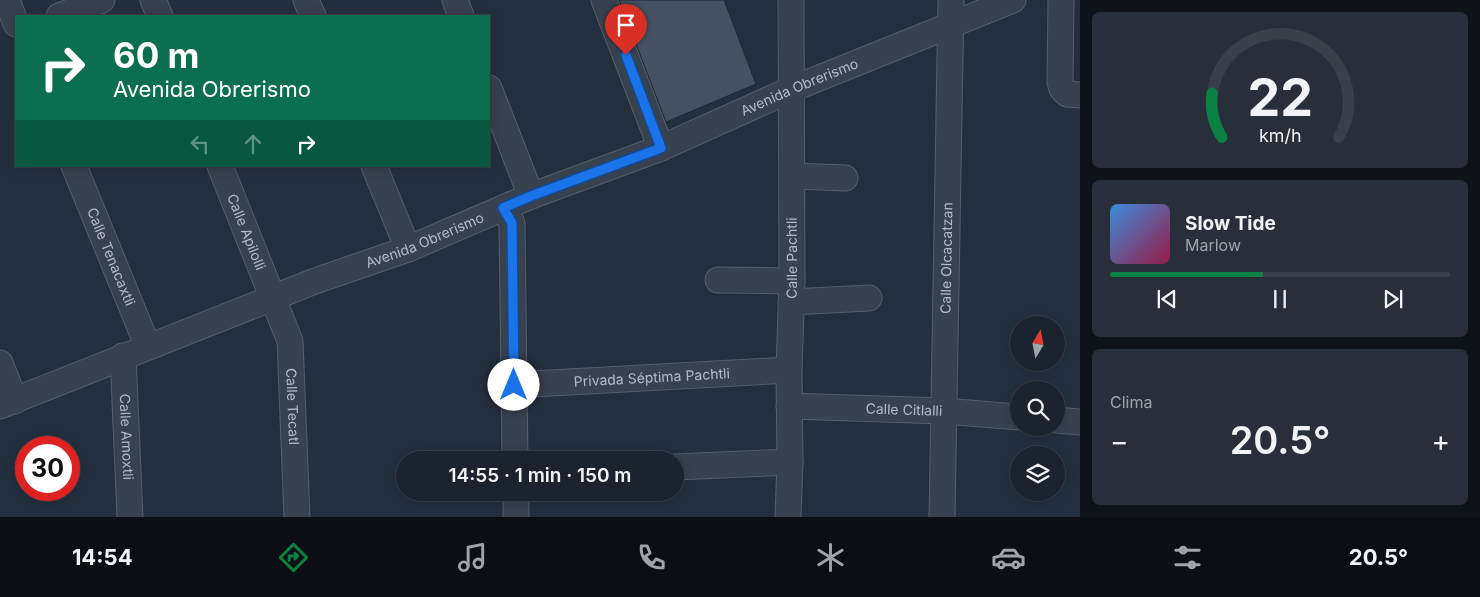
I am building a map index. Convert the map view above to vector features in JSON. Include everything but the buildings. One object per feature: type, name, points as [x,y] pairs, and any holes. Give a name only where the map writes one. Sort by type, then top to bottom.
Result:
[{"type":"street","points":[[7,0],[15,21]]},
{"type":"street","points":[[62,15],[102,0]]},
{"type":"street","points":[[153,0],[160,15]]},
{"type":"street","points":[[306,0],[313,15]]},
{"type":"street","points":[[455,0],[461,15]]},
{"type":"street","points":[[604,0],[661,148]]},
{"type":"street","name":"Calle Pachtli","points":[[788,517],[793,176],[791,0]]},
{"type":"street","name":"Calle Olcacatzan","points":[[942,517],[951,0]]},
{"type":"street","name":"Avenida Obrerismo","points":[[7,403],[315,281],[408,248],[531,196],[661,148],[792,89],[1013,0]]},
{"type":"street","points":[[1060,0],[1060,82],[1062,89],[1073,94]]},
{"type":"street","points":[[0,38],[15,32]]},
{"type":"street","points":[[490,91],[531,196]]},
{"type":"street","name":"Calle Tenacaxtli","points":[[74,167],[148,347]]},
{"type":"street","name":"Calle Apilolli","points":[[220,167],[273,298]]},
{"type":"street","points":[[374,167],[408,248]]},
{"type":"street","points":[[793,176],[845,178]]},
{"type":"street","points":[[503,208],[512,223],[515,451]]},
{"type":"street","points":[[718,280],[792,292],[869,298]]},
{"type":"street","name":"Calle Tecatl","points":[[273,298],[290,341],[297,517]]},
{"type":"street","name":"Calle Amoxtli","points":[[123,356],[130,517]]},
{"type":"street","points":[[0,363],[7,403]]},
{"type":"street","name":"Privada Séptima Pachtli","points":[[514,385],[789,370]]},
{"type":"street","name":"Calle Citlalli","points":[[789,406],[944,411],[1010,416]]},
{"type":"street","points":[[1065,421],[1080,422]]},
{"type":"street","points":[[684,467],[790,462]]},
{"type":"street","points":[[516,501],[516,517]]},
{"type":"route","points":[[514,385],[512,223],[503,208],[661,148],[626,55]]}]
